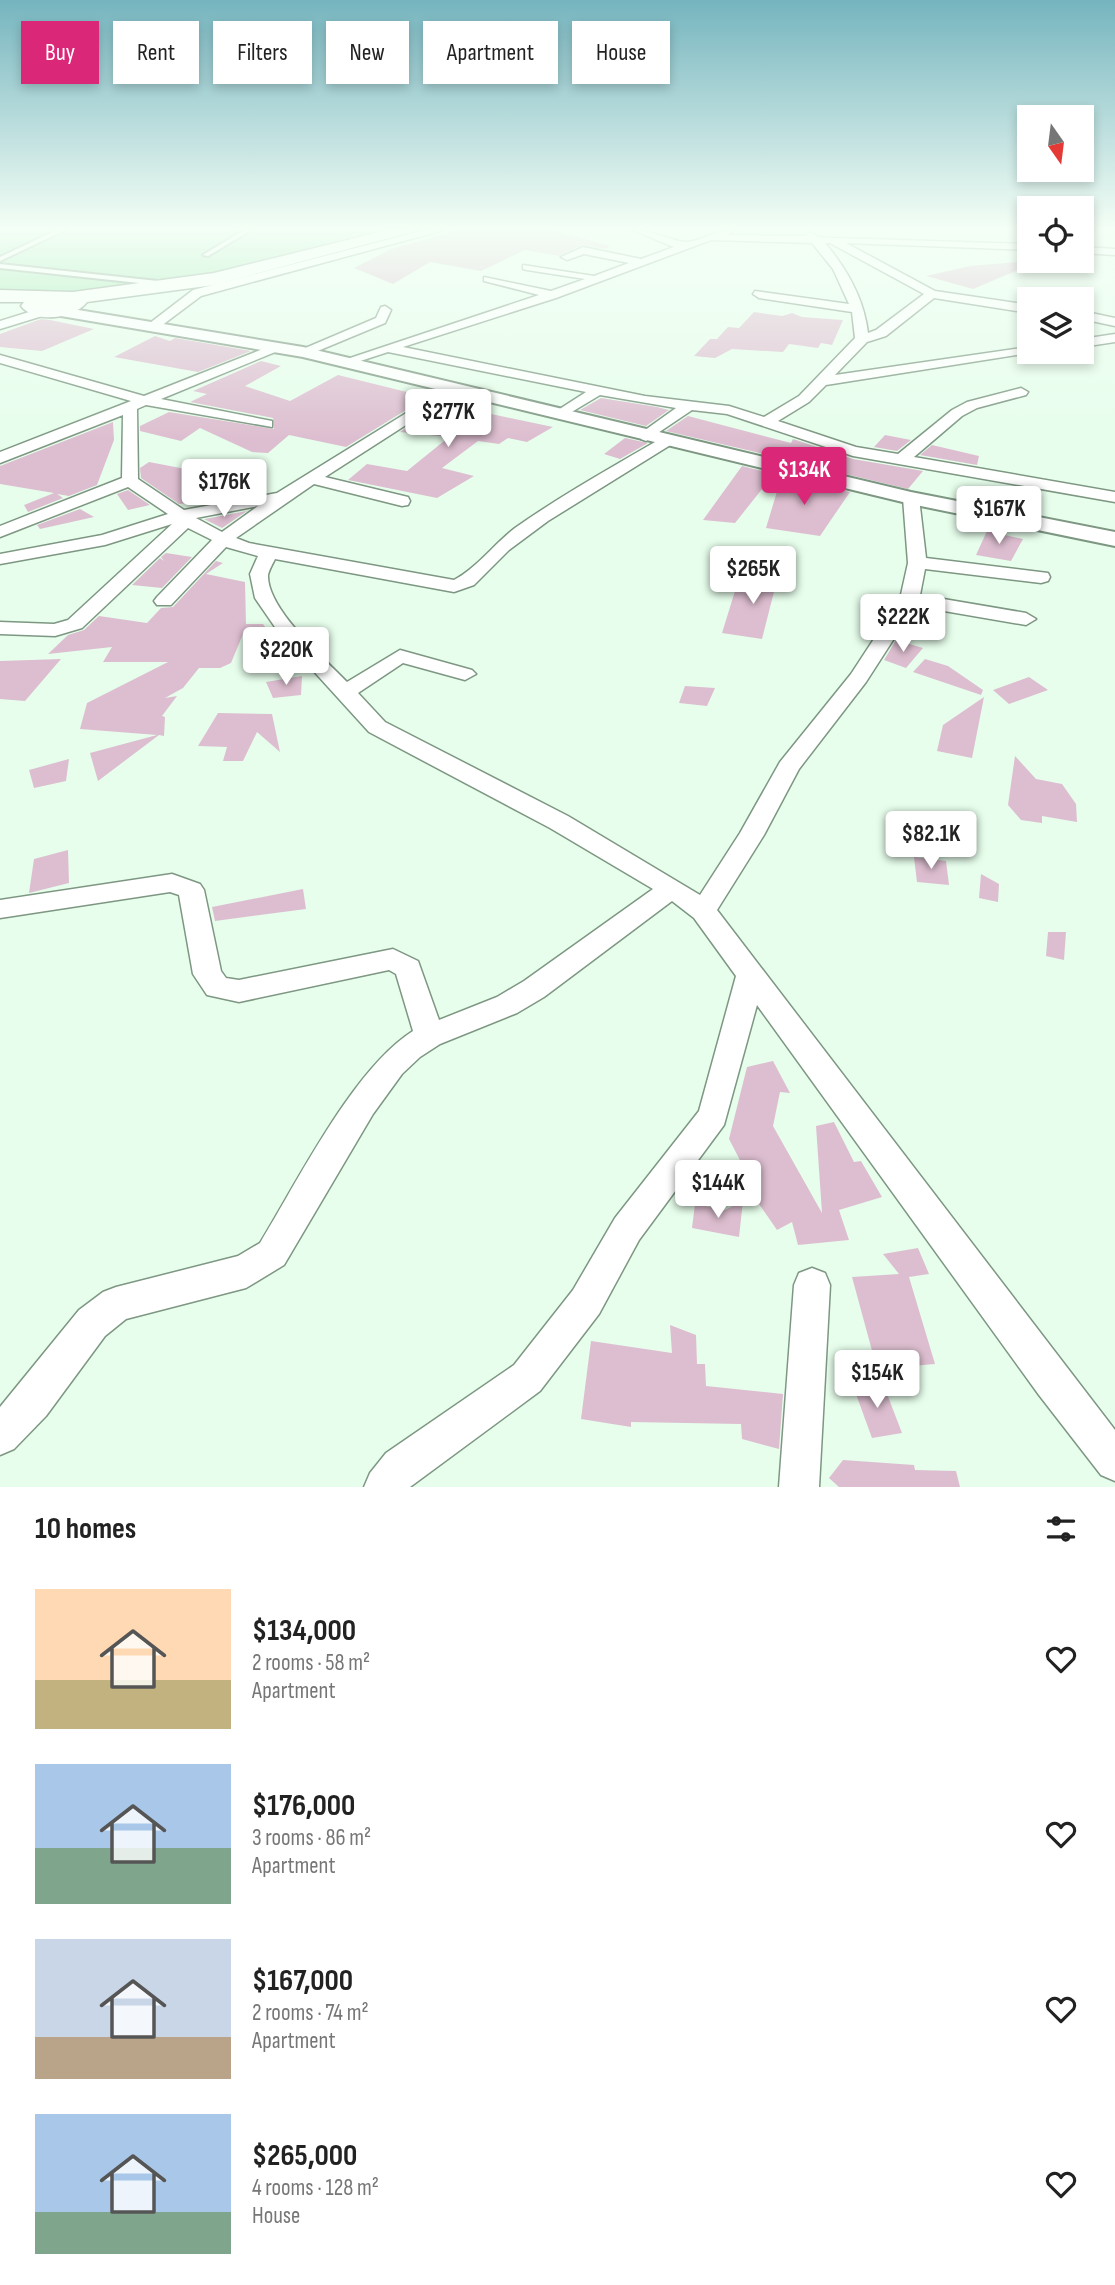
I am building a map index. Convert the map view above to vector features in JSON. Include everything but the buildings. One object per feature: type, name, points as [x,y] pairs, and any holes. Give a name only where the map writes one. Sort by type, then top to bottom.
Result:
[{"type":"main road","points":[[3,299],[45,306],[90,299]]},
{"type":"street","points":[[152,326],[188,299]]},
{"type":"street","points":[[345,362],[538,299]]},
{"type":"street","points":[[795,299],[858,309]]},
{"type":"street","points":[[854,299],[862,339]]},
{"type":"street","points":[[768,421],[804,399],[862,339],[881,333],[926,299]]},
{"type":"street","points":[[968,299],[1017,307]]},
{"type":"street","points":[[75,302],[101,318]]},
{"type":"street","points":[[4,323],[45,306],[303,352],[911,498],[1115,539]]},
{"type":"street","points":[[303,352],[381,320],[385,310]]},
{"type":"street","points":[[1094,318],[1115,322]]},
{"type":"street","points":[[1094,341],[1115,338]]},
{"type":"street","points":[[1094,345],[1115,349]]},
{"type":"street","points":[[0,458],[278,348]]},
{"type":"street","points":[[386,348],[687,407],[729,410],[768,421],[811,439],[900,461],[1115,497]]},
{"type":"street","points":[[821,382],[1017,353]]},
{"type":"street","points":[[0,359],[138,405],[267,424]]},
{"type":"street","points":[[164,601],[222,540],[284,496],[455,389]]},
{"type":"street","points":[[560,415],[598,390]]},
{"type":"street","points":[[900,461],[957,413],[972,405],[1021,392]]},
{"type":"street","points":[[130,481],[138,405]]},
{"type":"street","points":[[646,436],[687,407]]},
{"type":"street","points":[[130,481],[183,518],[222,540],[268,554],[461,586],[519,533],[569,499],[667,441]]},
{"type":"street","points":[[312,479],[402,501]]},
{"type":"street","points":[[0,532],[130,481]]},
{"type":"street","points":[[0,559],[105,540],[183,518],[284,496]]},
{"type":"street","points":[[704,911],[752,835],[789,767],[859,678],[910,599],[917,563],[911,498]]},
{"type":"street","points":[[0,628],[55,630],[75,624],[183,518]]},
{"type":"street","points":[[268,554],[259,574],[265,598],[286,629],[377,727],[559,822],[672,888],[704,911],[1115,1461]]},
{"type":"street","points":[[917,563],[1041,577]]},
{"type":"street","points":[[910,599],[1026,619]]},
{"type":"street","points":[[344,693],[400,656],[464,674]]},
{"type":"street","points":[[0,909],[172,883],[191,890],[207,974],[217,987],[239,991],[393,958],[408,968],[429,1036]]},
{"type":"street","points":[[0,1434],[32,1402],[92,1323],[116,1304],[246,1271],[272,1254],[362,1105],[391,1065],[408,1049],[429,1036],[507,1005],[534,989],[672,888]]},
{"type":"street","points":[[384,1487],[400,1467],[527,1378],[586,1302],[627,1229],[713,1116],[750,975]]},
{"type":"street","points":[[799,1487],[812,1285]]}]
